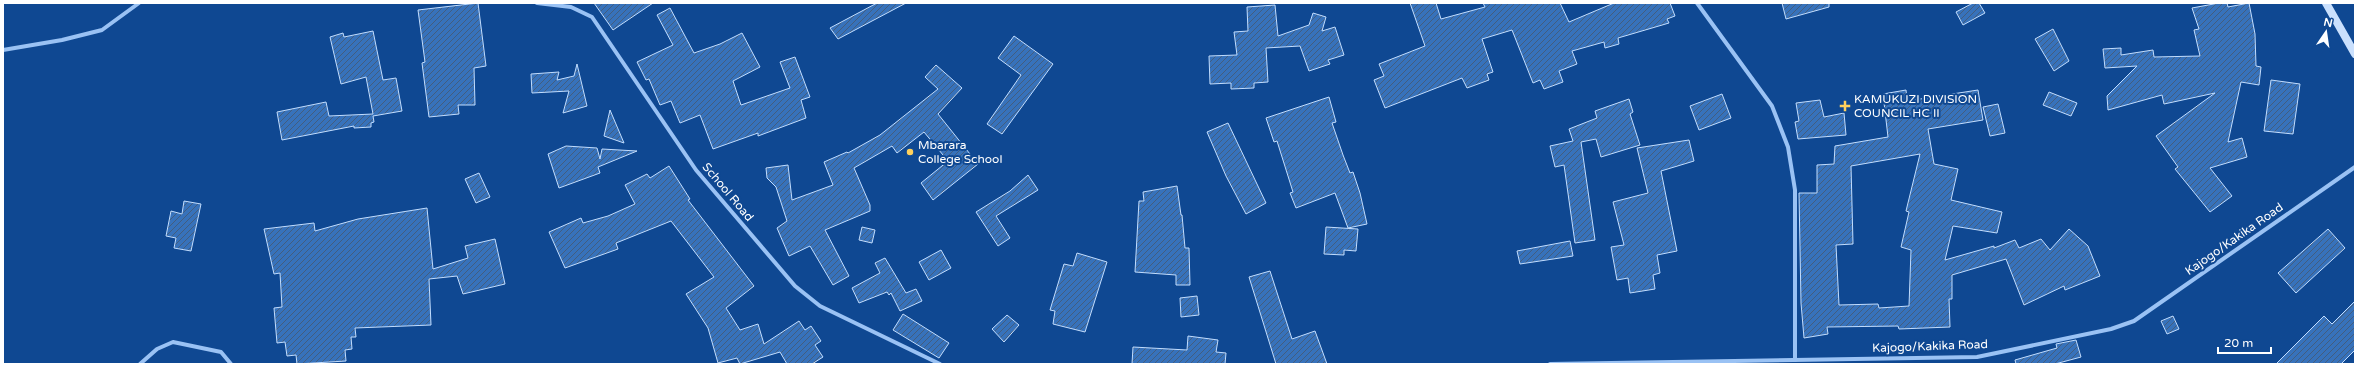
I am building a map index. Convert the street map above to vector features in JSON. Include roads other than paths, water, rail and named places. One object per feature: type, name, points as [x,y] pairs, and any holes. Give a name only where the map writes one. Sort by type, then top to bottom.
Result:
[{"type":"street","points":[[3,50],[62,40],[102,30],[139,3]]},
{"type":"street","name":"School Road","points":[[537,3],[571,7],[592,17],[696,170],[795,286],[820,306],[940,364]]},
{"type":"street","points":[[1697,3],[1772,106],[1788,147],[1795,190],[1795,360]]},
{"type":"street","points":[[2326,3],[2355,54]]},
{"type":"street","name":"Kajogo/Kakika Road","points":[[1550,364],[1977,357],[2111,329],[2134,321],[2355,167]]},
{"type":"street","points":[[140,364],[156,349],[173,342],[221,352],[231,364]]},
{"type":"place","name":"KAMUKUZI DIVISION COUNCIL HC II","points":[[1845,106]]},
{"type":"place","name":"Mbarara College School","points":[[910,152]]}]
